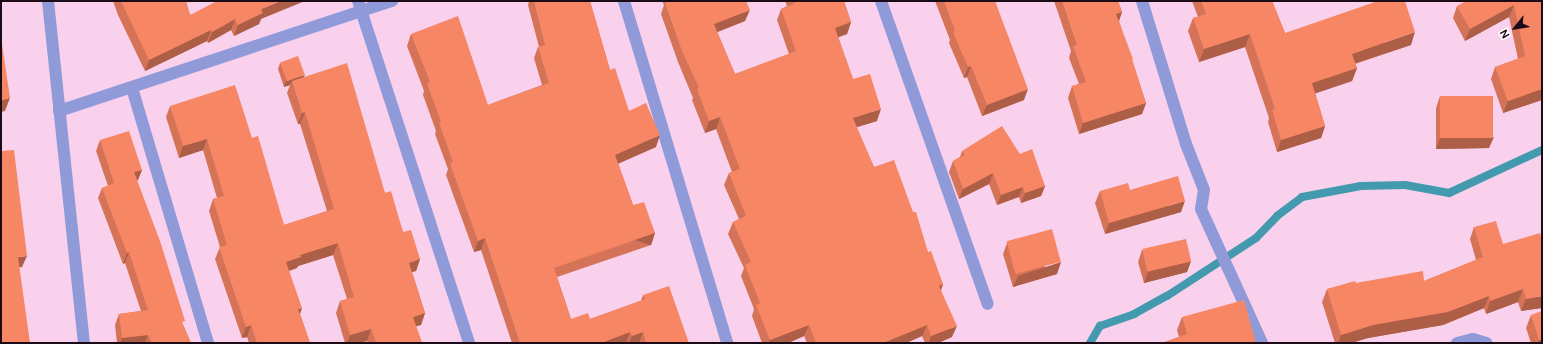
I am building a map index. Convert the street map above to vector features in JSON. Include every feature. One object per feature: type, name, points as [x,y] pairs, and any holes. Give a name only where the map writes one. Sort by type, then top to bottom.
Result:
[{"type":"street","points":[[48,1],[84,343]]},
{"type":"street","points":[[59,111],[132,88],[359,6],[392,1]]},
{"type":"street","points":[[624,1],[726,343]]},
{"type":"street","points":[[881,1],[988,304]]},
{"type":"street","points":[[1142,1],[1186,144],[1204,190],[1201,209],[1262,343]]},
{"type":"street","points":[[359,6],[469,343]]},
{"type":"street","points":[[132,88],[208,343]]},
{"type":"street","points":[[1457,343],[1473,339],[1486,343]]},
{"type":"building","points":[[121,1],[186,1],[190,15],[217,1],[281,1],[261,9],[263,13],[238,25],[235,19],[212,32],[211,30],[149,60]]},
{"type":"building","points":[[534,1],[590,1],[610,70],[615,68],[629,111],[646,103],[660,135],[615,155],[633,205],[644,202],[655,233],[554,268],[571,319],[588,313],[590,319],[645,299],[643,295],[669,286],[689,343],[646,343],[643,332],[632,336],[630,332],[601,343],[520,343],[485,238],[478,241],[450,164],[453,162],[427,83],[430,82],[411,34],[458,16],[488,105],[549,83],[538,47],[545,45]]},
{"type":"building","points":[[670,1],[746,1],[750,10],[714,24],[735,74],[796,51],[781,9],[794,4],[793,1],[844,1],[851,22],[835,28],[853,79],[870,74],[881,109],[853,118],[874,167],[894,160],[913,212],[916,212],[928,252],[931,251],[943,284],[939,286],[957,326],[931,336],[927,325],[883,343],[816,343],[809,325],[770,340],[756,305],[760,303],[745,265],[751,262],[733,222],[746,216],[729,173],[740,169],[720,117],[709,121],[697,89],[699,88],[682,51],[665,3]]},
{"type":"building","points":[[944,1],[995,1],[1028,89],[987,105],[971,66],[968,67],[953,32],[955,31]]},
{"type":"building","points":[[1062,1],[1118,1],[1122,12],[1116,14],[1133,59],[1146,103],[1083,123],[1072,86],[1086,82],[1073,46],[1077,45]]},
{"type":"building","points":[[1201,1],[1272,1],[1285,33],[1378,1],[1405,1],[1415,32],[1352,54],[1357,68],[1312,83],[1325,126],[1281,140],[1272,110],[1275,109],[1250,34],[1204,49],[1193,18],[1206,14]]},
{"type":"building","points":[[1466,1],[1542,1],[1542,89],[1508,101],[1495,67],[1525,56],[1514,5],[1470,29],[1457,6]]},
{"type":"building","points":[[1,44],[10,98],[1,100]]},
{"type":"building","points":[[298,56],[305,75],[287,81],[280,62]]},
{"type":"building","points":[[347,63],[385,193],[391,191],[403,232],[411,230],[420,259],[409,263],[425,313],[413,317],[422,343],[376,343],[371,329],[350,335],[340,301],[354,297],[338,243],[300,255],[301,257],[286,262],[302,308],[298,309],[310,343],[257,343],[251,325],[246,327],[219,247],[227,245],[213,199],[224,196],[207,139],[183,146],[170,106],[235,85],[252,138],[258,136],[284,225],[334,209],[305,112],[302,113],[292,81]]},
{"type":"building","points":[[1440,96],[1493,96],[1493,138],[1440,138]]},
{"type":"building","points":[[1002,126],[1020,154],[1032,149],[1045,186],[1025,193],[1023,187],[1001,195],[993,173],[963,189],[953,161],[965,155],[962,151]]},
{"type":"building","points":[[129,131],[142,170],[134,172],[160,241],[185,321],[182,322],[191,343],[152,343],[148,335],[122,338],[119,314],[148,310],[129,252],[127,253],[102,188],[114,183],[100,140]]},
{"type":"building","points":[[14,150],[27,256],[18,257],[30,343],[1,343],[1,151]]},
{"type":"building","points":[[1178,176],[1185,201],[1109,223],[1100,191],[1128,183],[1130,190]]},
{"type":"building","points":[[1496,221],[1503,244],[1540,233],[1542,240],[1542,296],[1526,299],[1523,289],[1490,301],[1489,296],[1448,312],[1373,325],[1341,335],[1327,289],[1355,281],[1356,283],[1423,271],[1424,281],[1483,257],[1474,227]]},
{"type":"building","points":[[1052,229],[1061,262],[1015,274],[1007,241]]},
{"type":"building","points":[[1186,239],[1191,261],[1147,272],[1142,249]]},
{"type":"building","points":[[1244,300],[1256,343],[1161,343],[1187,334],[1182,317]]},
{"type":"building","points":[[1542,311],[1542,340],[1539,340],[1531,315]]},
{"type":"waterway","points":[[1090,343],[1100,326],[1134,314],[1167,296],[1256,238],[1277,216],[1302,197],[1361,186],[1405,185],[1449,193],[1542,150]]}]
